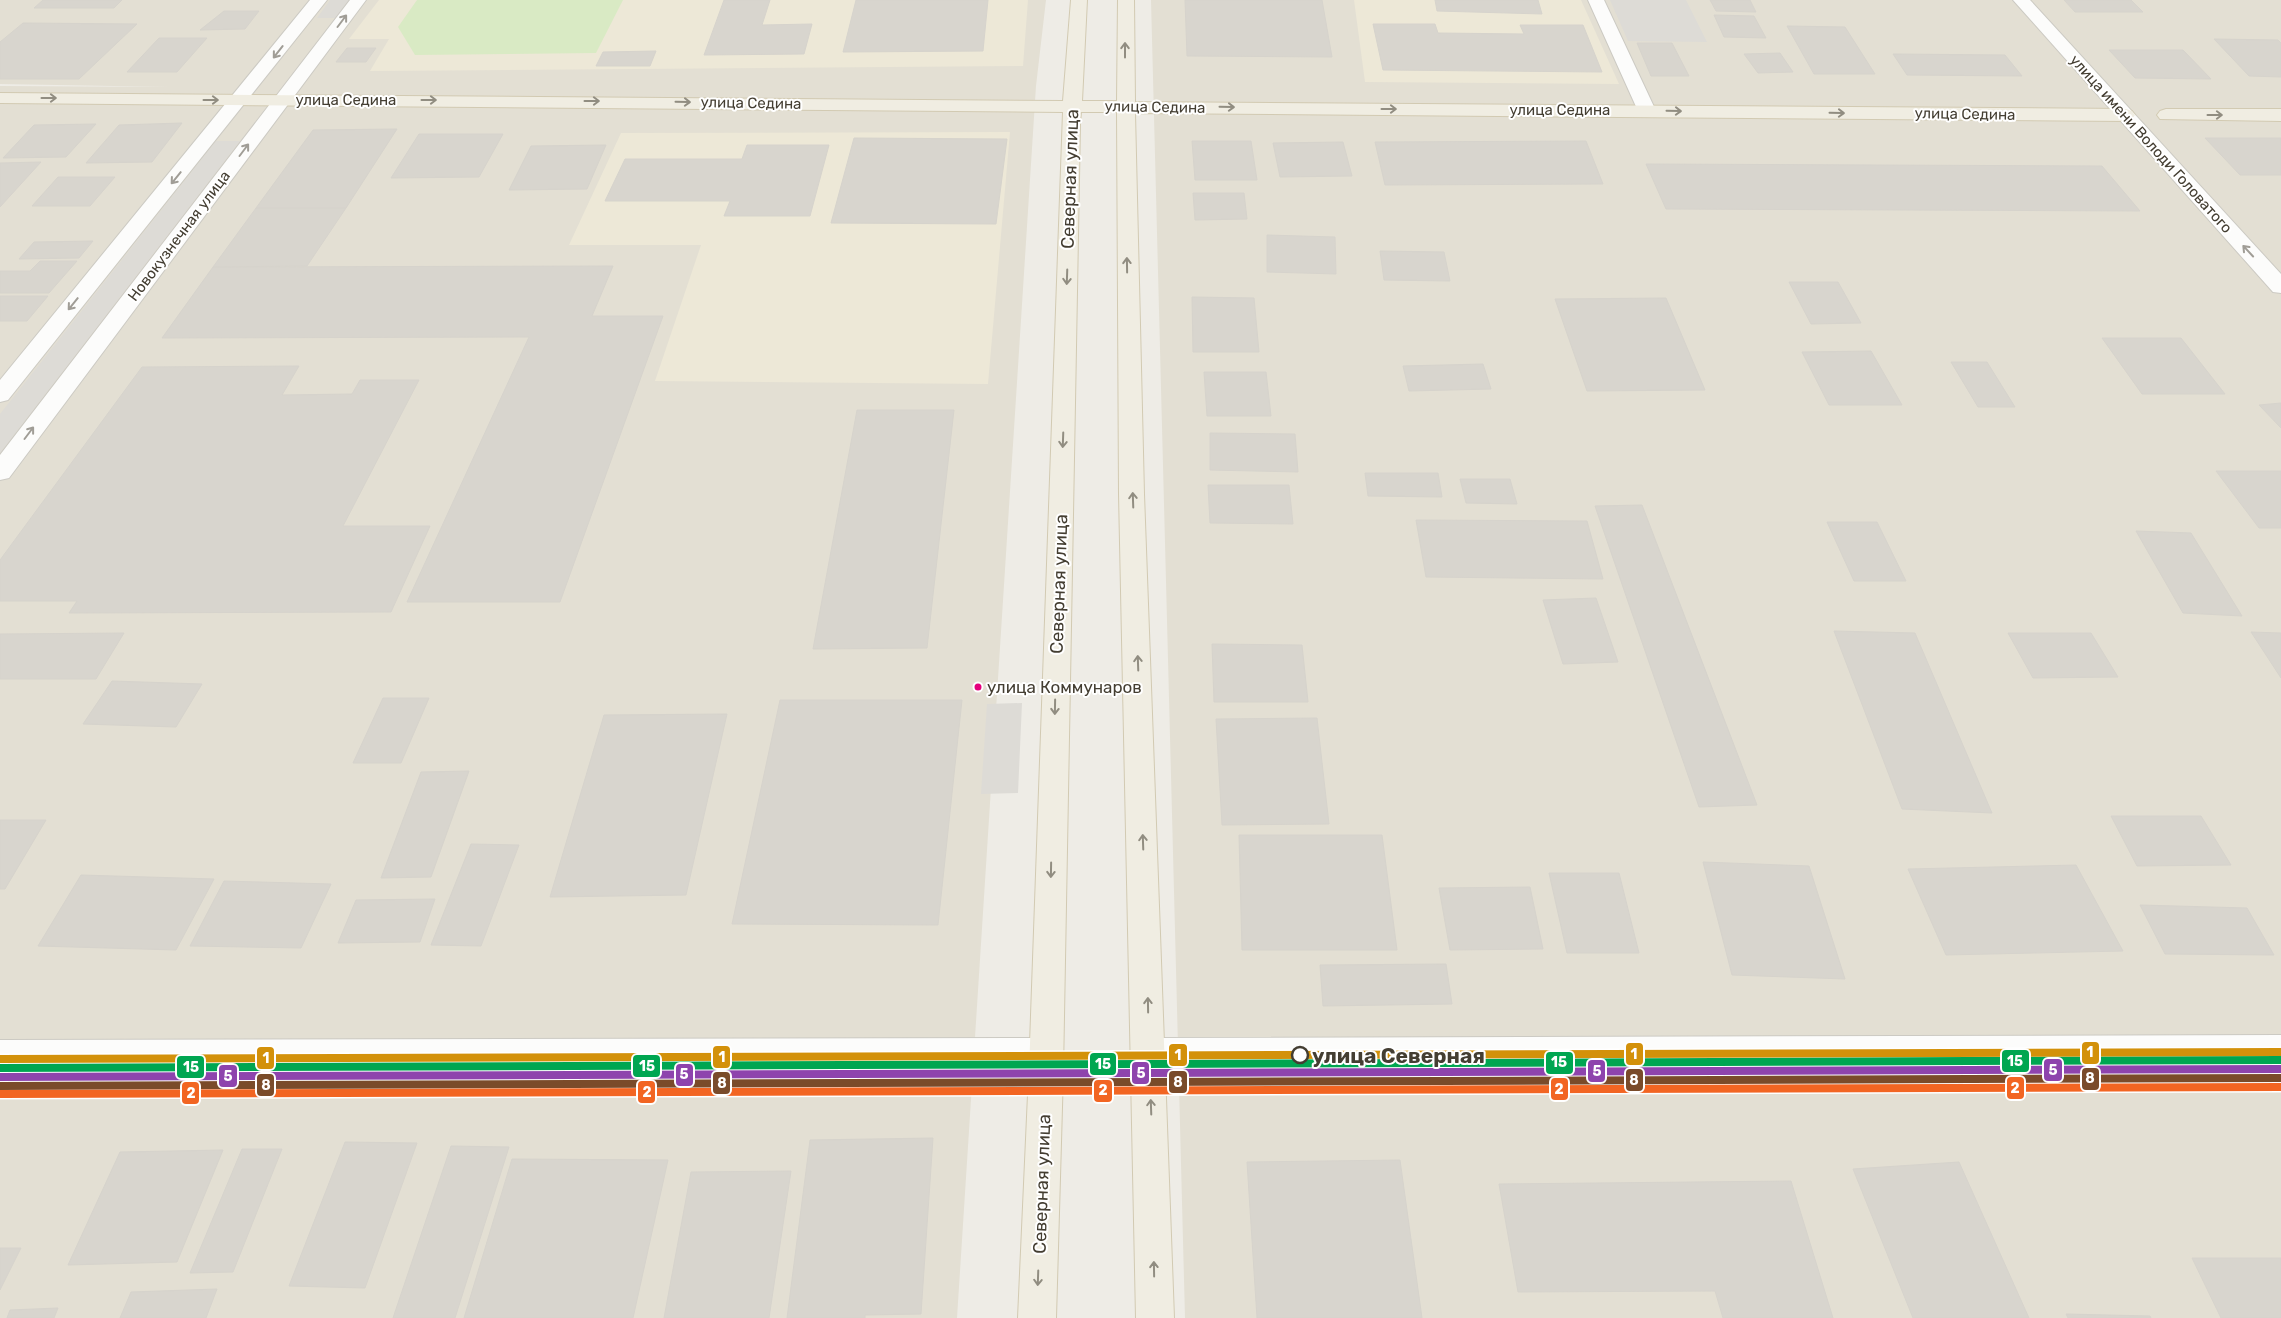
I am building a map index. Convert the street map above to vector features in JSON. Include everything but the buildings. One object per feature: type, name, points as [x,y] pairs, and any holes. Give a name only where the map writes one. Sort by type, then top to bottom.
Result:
[{"type":"main road","name":"Северная улица","points":[[1037,1318],[1072,102],[1079,0]]},
{"type":"main road","points":[[1126,0],[1128,313],[1155,1318]]},
{"type":"main road","name":"улица Седина","points":[[0,98],[802,103],[1072,102],[1647,111],[2126,115]]},
{"type":"main road","name":"улица Седина","points":[[2166,115],[2281,115]]},
{"type":"street","points":[[0,395],[319,0]]},
{"type":"street","name":"Новокузнечная улица","points":[[0,472],[358,0]]},
{"type":"street","points":[[1596,0],[1647,111]]},
{"type":"street","name":"улица имени Володи Головатого","points":[[2021,0],[2281,287]]},
{"type":"street","name":"улица Седина","points":[[2126,115],[2166,115]]},
{"type":"street","points":[[1149,1054],[2281,1051]]},
{"type":"street","points":[[0,1056],[1046,1054]]},
{"type":"shaded area","points":[[0,0],[1046,0],[1036,86],[957,1318],[0,1318],[0,86],[170,87],[0,84]]},
{"type":"shaded area","points":[[330,0],[350,0],[336,18],[317,18]]},
{"type":"shaded area","points":[[379,0],[1028,0],[1023,66],[370,71],[389,39],[349,39]]},
{"type":"shaded area","points":[[1151,0],[2281,0],[2281,1318],[1185,1318]]},
{"type":"shaded area","points":[[1354,0],[1581,0],[1619,84],[1365,82]]},
{"type":"shaded area","points":[[1610,0],[1686,0],[1707,42],[1628,41]]},
{"type":"shaded area","points":[[1010,132],[988,384],[655,381],[701,245],[569,245],[621,133]]},
{"type":"shaded area","points":[[216,141],[240,141],[0,453],[0,414]]},
{"type":"shaded area","points":[[1022,703],[1018,793],[981,794],[987,704]]},
{"type":"green space","points":[[417,0],[623,0],[596,53],[415,55],[398,27]]},
{"type":"transit line","name":"1","points":[[0,1059],[2281,1052]]},
{"type":"transit line","name":"15","points":[[0,1068],[2281,1060]]},
{"type":"transit line","name":"5","points":[[0,1077],[2281,1069]]},
{"type":"transit line","name":"8","points":[[0,1086],[2281,1078]]},
{"type":"transit line","name":"2","points":[[0,1094],[2281,1087]]},
{"type":"place","name":"улица Коммунаров","points":[[978,687]]},
{"type":"place","name":"улица Северная","points":[[1300,1055]]}]
